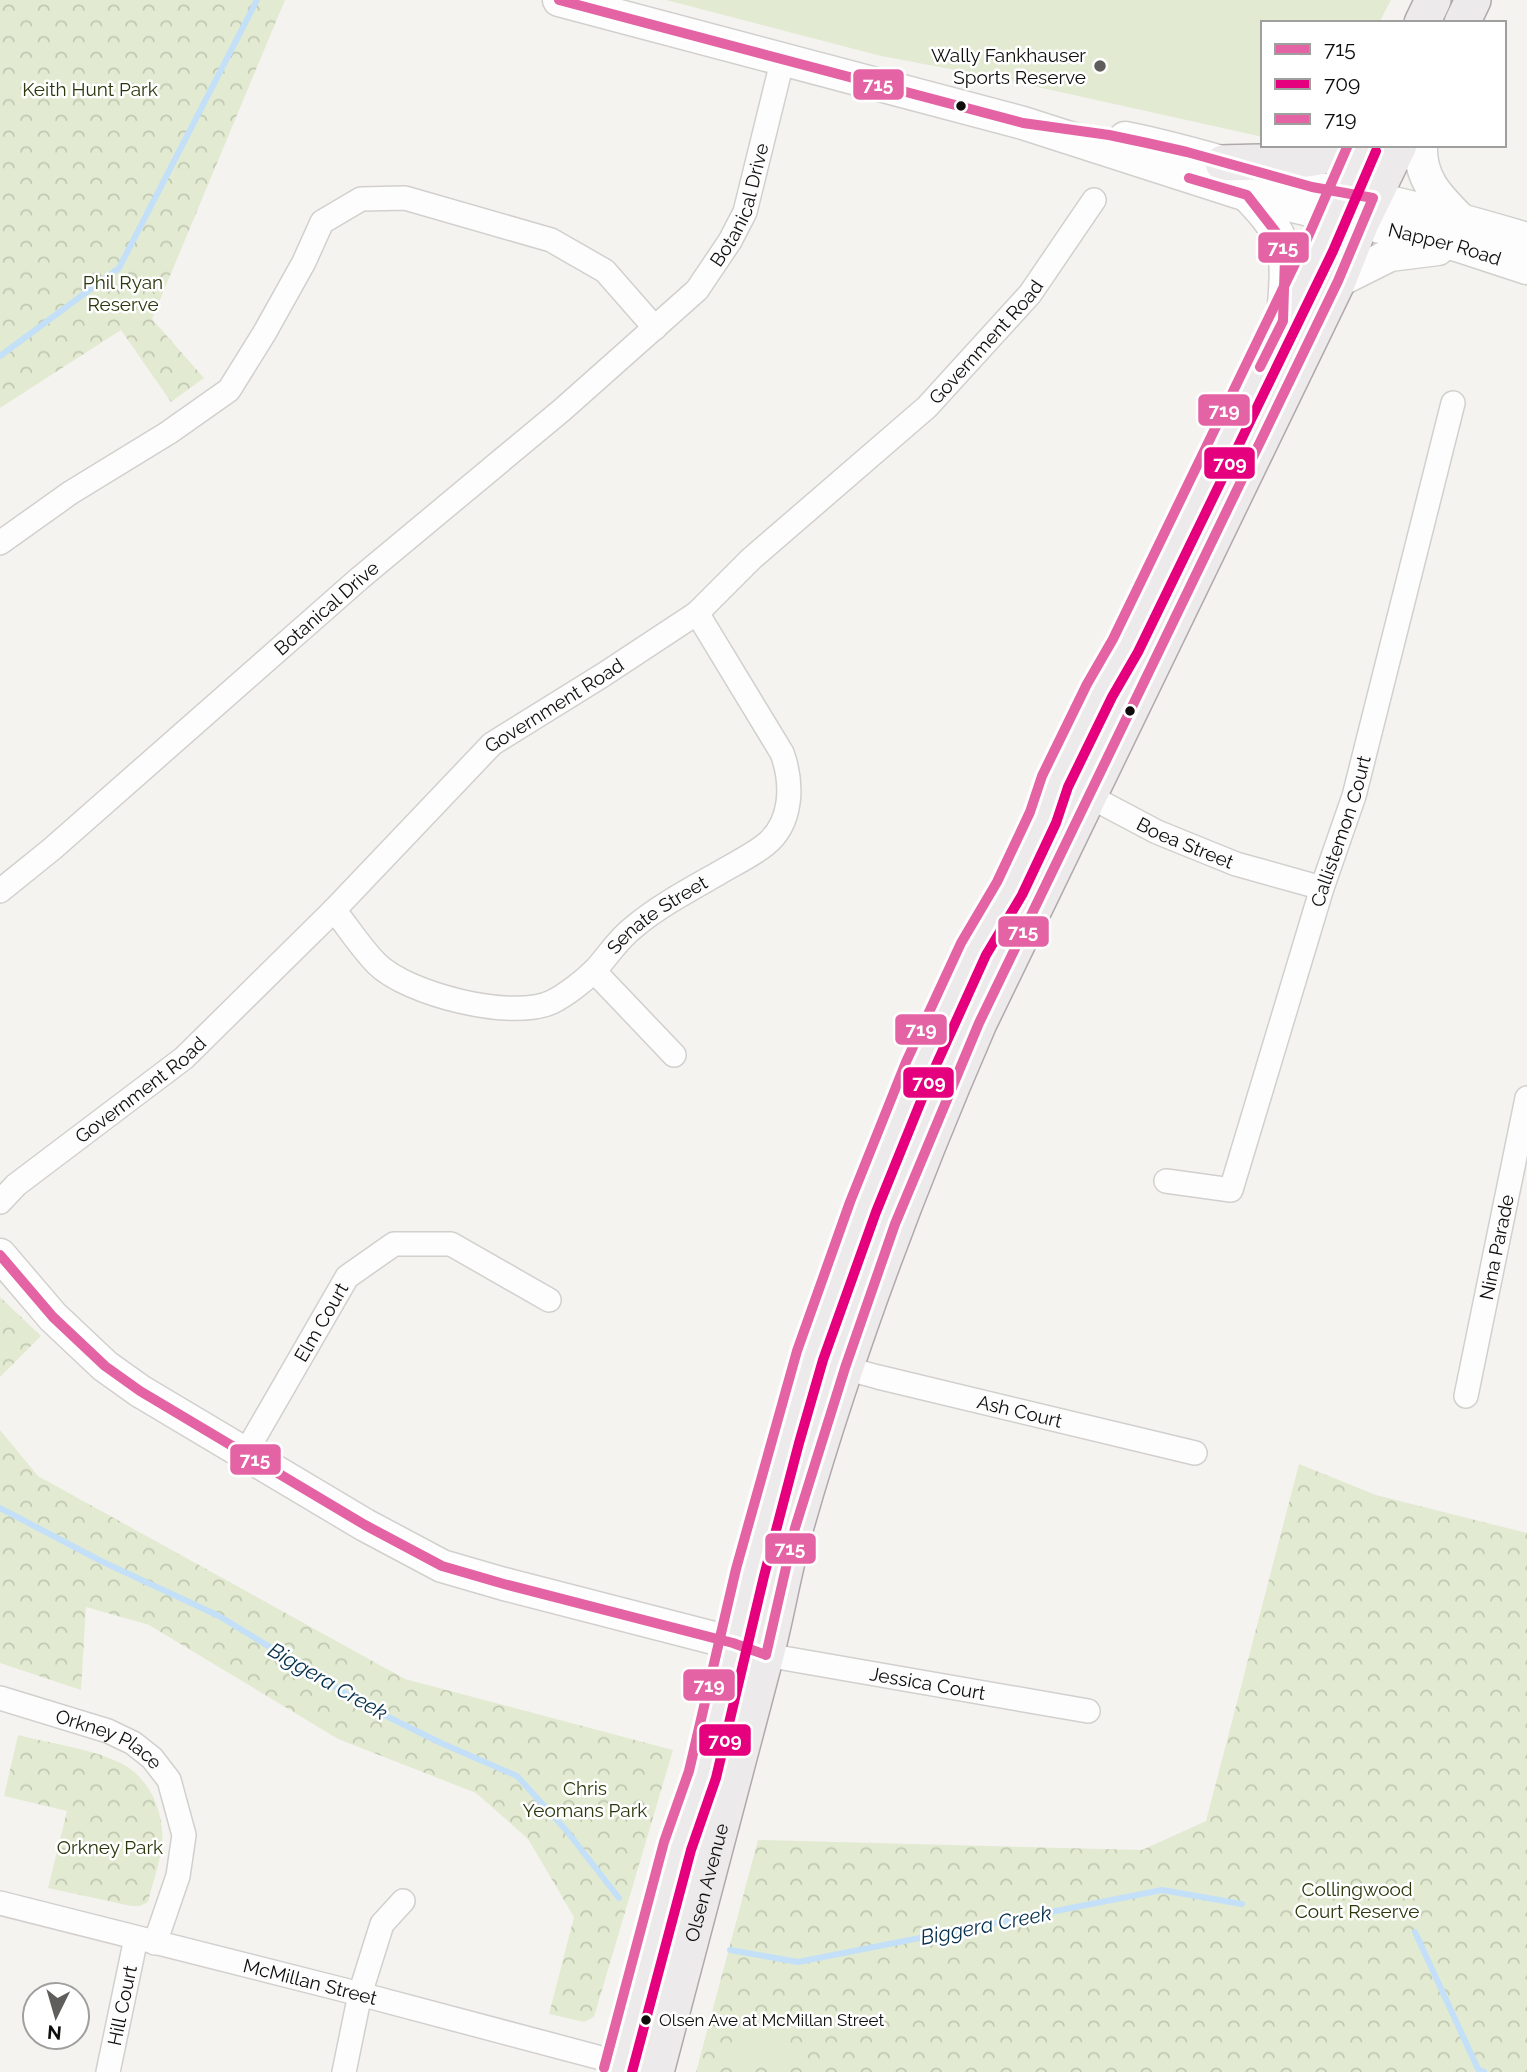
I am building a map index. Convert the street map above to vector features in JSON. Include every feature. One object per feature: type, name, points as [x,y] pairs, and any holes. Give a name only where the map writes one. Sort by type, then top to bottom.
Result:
[{"type":"main road","points":[[559,0],[1023,123],[1247,195],[1352,207]]},
{"type":"main road","points":[[1423,21],[1433,0]]},
{"type":"main road","points":[[1463,21],[1473,0]]},
{"type":"main road","points":[[1023,123],[1135,140],[1187,152],[1312,187],[1352,207]]},
{"type":"main road","points":[[1223,163],[1315,158],[1348,147]]},
{"type":"main road","name":"Olsen Avenue","points":[[656,2072],[766,1654],[795,1528],[845,1367],[895,1224],[979,1023],[1338,281],[1363,147]]},
{"type":"main road","name":"Olsen Avenue","points":[[619,2068],[678,1846],[702,1775],[733,1643],[810,1356],[853,1232],[919,1068],[974,949],[1009,889],[1043,817],[1055,782],[1142,612],[1283,321],[1352,207],[1397,147]]},
{"type":"main road","points":[[1338,281],[1390,255],[1461,233],[1422,168],[1421,147]]},
{"type":"main road","points":[[1247,195],[1273,228],[1283,246],[1283,321]]},
{"type":"main road","name":"Napper Road","points":[[1352,207],[1461,233],[1527,239]]},
{"type":"main road","name":"Napper Road","points":[[1461,233],[1527,268]]},
{"type":"main road","points":[[0,1255],[52,1317],[105,1366],[140,1391],[365,1525],[442,1566],[733,1643]]},
{"type":"street","name":"Botanical Drive","points":[[0,891],[52,849],[360,578],[562,411],[697,290],[730,241],[745,212],[783,58]]},
{"type":"street","points":[[0,543],[70,493],[168,433],[229,390],[304,262],[322,222],[361,198],[405,198],[551,240],[605,271],[655,328]]},
{"type":"street","name":"Government Road","points":[[0,1202],[16,1185],[184,1058],[334,910],[492,744],[697,613],[751,559],[926,407],[1030,294],[1094,200]]},
{"type":"street","name":"Callistemon Court","points":[[1166,1181],[1231,1190],[1322,888],[1354,796],[1453,403]]},
{"type":"street","name":"Senate Street","points":[[334,910],[377,965],[403,981],[429,992],[486,1007],[533,1007],[552,1002],[594,971],[612,948],[634,927],[767,844],[778,830],[786,812],[790,796],[787,766],[782,753],[697,613]]},
{"type":"street","name":"Boea Street","points":[[1055,782],[1089,796],[1157,832],[1225,859],[1322,888]]},
{"type":"street","points":[[594,971],[674,1055]]},
{"type":"street","name":"Nina Parade","points":[[1466,1396],[1516,1205],[1527,1098]]},
{"type":"street","name":"Elm Court","points":[[246,1452],[347,1277],[394,1244],[451,1244],[549,1300]]},
{"type":"street","name":"Ash Court","points":[[845,1367],[1195,1453]]},
{"type":"street","name":"Jessica Court","points":[[733,1643],[766,1654],[1088,1711]]},
{"type":"street","name":"Orkney Place","points":[[0,1698],[108,1731],[133,1743],[152,1758],[169,1780],[184,1835],[178,1876],[146,1940]]},
{"type":"street","points":[[344,2072],[360,1994],[382,1924],[403,1901]]},
{"type":"street","name":"McMillan Street","points":[[0,1903],[360,1994],[619,2068]]},
{"type":"street","name":"Hill Court","points":[[108,2072],[146,1940]]},
{"type":"green space","name":"Keith Hunt Park","points":[[0,0],[285,0],[152,319],[204,378],[171,402],[121,330],[0,408]]},
{"type":"green space","name":"Wally Fankhauser Sports Reserve","points":[[666,0],[1391,0],[1380,21],[1261,21],[1261,137],[992,77],[881,56]]},
{"type":"green space","points":[[0,1297],[41,1336],[0,1377]]},
{"type":"green space","name":"Chris Yeomans Park","points":[[0,1430],[38,1476],[405,1679],[673,1750],[594,2017],[584,2022],[549,2014],[574,1917],[528,1839],[476,1793],[338,1739],[149,1625],[86,1607],[81,1690],[0,1663]]},
{"type":"green space","name":"Collingwood Court Reserve","points":[[1299,1464],[1376,1495],[1527,1533],[1527,2072],[696,2072],[758,1840],[1142,1850],[1206,1821]]},
{"type":"green space","name":"Orkney Park","points":[[18,1735],[115,1760],[143,1781],[159,1811],[162,1834],[160,1859],[148,1902],[131,1906],[48,1888],[67,1811],[4,1796]]},
{"type":"green space","points":[[746,2021],[755,2021],[756,2027],[761,2031],[762,2027],[792,2034],[786,2064],[762,2060],[734,2061],[733,2055],[737,2050],[735,2042],[742,2041],[741,2034],[748,2034]]},
{"type":"waterway","points":[[0,356],[119,268],[257,0]]},
{"type":"waterway","name":"Biggera Creek","points":[[0,1508],[103,1562],[219,1616],[368,1707],[517,1776],[566,1830],[619,1898]]},
{"type":"waterway","name":"Biggera Creek","points":[[730,1950],[798,1962],[1162,1890],[1242,1904]]},
{"type":"waterway","name":"Biggera Creek","points":[[1415,1932],[1478,2069],[1484,2072]]},
{"type":"transit line","name":"715","points":[[0,1255],[53,1317],[105,1366],[140,1391],[365,1525],[442,1566],[733,1643],[766,1655],[795,1528],[845,1368],[895,1224],[979,1023],[1338,281],[1373,198],[1312,187],[1147,143],[1023,123],[559,0]]},
{"type":"transit line","name":"719","points":[[604,2068],[664,1842],[689,1771],[736,1569],[797,1351],[850,1202],[906,1062],[961,943],[997,882],[1030,812],[1042,776],[1087,684],[1113,639],[1307,239],[1347,147]]},
{"type":"transit line","name":"709","points":[[632,2072],[691,1850],[716,1778],[799,1443],[823,1360],[876,1212],[932,1074],[986,955],[1022,895],[1056,823],[1068,787],[1112,697],[1138,652],[1333,251],[1376,151]]},
{"type":"transit line","name":"715","points":[[1189,178],[1247,195],[1279,236],[1283,246],[1283,321],[1260,367]]},
{"type":"place","name":"Wally Fankhauser Sports Reserve","points":[[1100,66]]},
{"type":"place","name":"Olsen Ave at McMillan Street","points":[[646,2020]]},
{"type":"park label","name":"Phil Ryan Reserve","points":[[123,293]]}]
